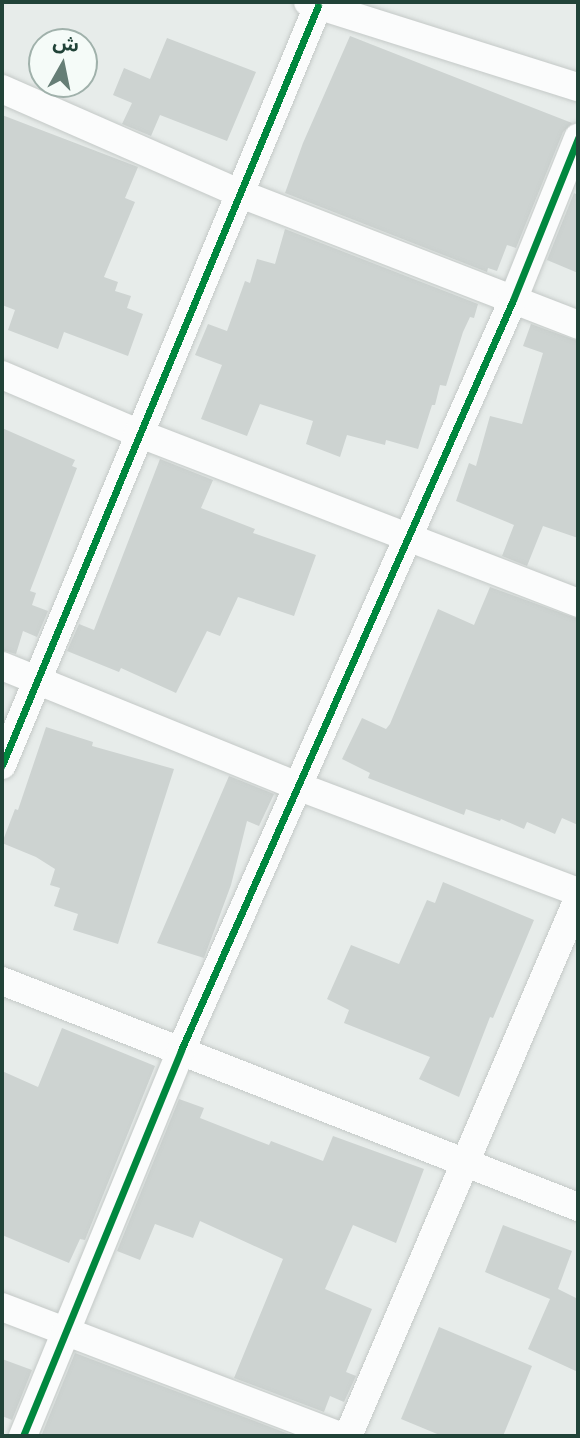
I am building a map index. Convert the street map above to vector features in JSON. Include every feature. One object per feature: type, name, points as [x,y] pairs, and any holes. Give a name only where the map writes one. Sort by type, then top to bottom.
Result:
[{"type":"street","points":[[2,765],[39,681],[138,433],[241,194],[313,4],[578,87]]},
{"type":"street","points":[[2,89],[241,194],[578,325]]},
{"type":"street","points":[[23,1436],[181,1050],[300,787],[513,300],[578,138]]},
{"type":"street","points":[[2,375],[138,433],[578,603]]},
{"type":"street","points":[[2,666],[300,787],[578,892]]},
{"type":"street","points":[[348,1436],[578,899]]},
{"type":"street","points":[[2,981],[578,1207]]},
{"type":"street","points":[[2,1307],[66,1334],[340,1436]]},
{"type":"building","points":[[350,36],[572,123],[563,132],[516,248],[507,245],[497,271],[488,268],[487,272],[285,193],[303,143]]},
{"type":"building","points":[[167,38],[256,72],[227,141],[160,115],[151,136],[122,124],[132,103],[113,95],[124,68],[150,79]]},
{"type":"building","points":[[2,115],[138,167],[125,198],[135,202],[104,277],[118,282],[115,291],[131,296],[127,308],[143,314],[128,356],[64,332],[58,349],[8,330],[15,310],[2,305]]},
{"type":"building","points":[[574,193],[578,195],[578,273],[547,260]]},
{"type":"building","points":[[285,229],[478,304],[474,318],[470,317],[463,332],[446,386],[440,385],[418,449],[386,440],[385,445],[347,435],[340,457],[306,444],[313,421],[260,404],[247,436],[201,419],[222,365],[195,355],[208,324],[227,331],[245,281],[250,283],[257,259],[275,264]]},
{"type":"building","points":[[531,324],[578,341],[578,538],[543,526],[527,566],[502,556],[514,525],[456,501],[469,463],[476,466],[490,416],[522,424],[543,353],[523,346]]},
{"type":"building","points":[[2,428],[75,460],[72,466],[77,468],[30,591],[36,593],[32,605],[48,611],[37,637],[23,631],[16,654],[2,650]]},
{"type":"building","points":[[160,459],[213,480],[201,508],[255,529],[253,533],[316,555],[294,616],[238,597],[220,636],[207,631],[176,693],[121,668],[119,672],[67,651],[79,624],[94,630]]},
{"type":"building","points":[[490,587],[578,619],[578,825],[562,818],[555,834],[527,822],[524,829],[466,809],[464,815],[368,778],[370,773],[342,759],[362,718],[386,729],[390,724],[438,609],[474,625]]},
{"type":"building","points":[[46,727],[93,742],[92,746],[174,769],[118,944],[73,930],[78,914],[54,906],[60,888],[50,885],[55,869],[36,857],[2,843],[15,809],[18,810]]},
{"type":"building","points":[[229,776],[274,794],[259,826],[247,821],[231,885],[204,958],[157,943]]},
{"type":"building","points":[[443,882],[534,920],[493,1018],[490,1017],[459,1097],[419,1079],[430,1057],[344,1023],[349,1010],[327,999],[351,945],[399,964],[427,900],[435,903]]},
{"type":"building","points":[[62,1028],[155,1066],[85,1240],[80,1239],[69,1263],[2,1235],[2,1071],[38,1087]]},
{"type":"building","points":[[179,1099],[204,1108],[200,1118],[269,1145],[271,1141],[323,1161],[333,1136],[424,1169],[396,1243],[353,1225],[325,1289],[372,1309],[346,1372],[356,1376],[344,1402],[330,1396],[324,1412],[234,1378],[283,1259],[200,1221],[193,1238],[155,1224],[140,1260],[117,1251]]},
{"type":"building","points":[[503,1225],[572,1251],[558,1289],[578,1299],[578,1372],[528,1349],[550,1299],[485,1272]]},
{"type":"building","points":[[439,1327],[532,1366],[503,1436],[442,1436],[401,1419]]},
{"type":"building","points":[[75,1353],[294,1436],[42,1434]]},
{"type":"building","points":[[2,1359],[32,1370],[12,1420],[2,1416]]},
{"type":"cycle path","points":[[2,765],[318,6]]},
{"type":"cycle path","points":[[23,1436],[181,1050],[513,300],[578,138]]}]
